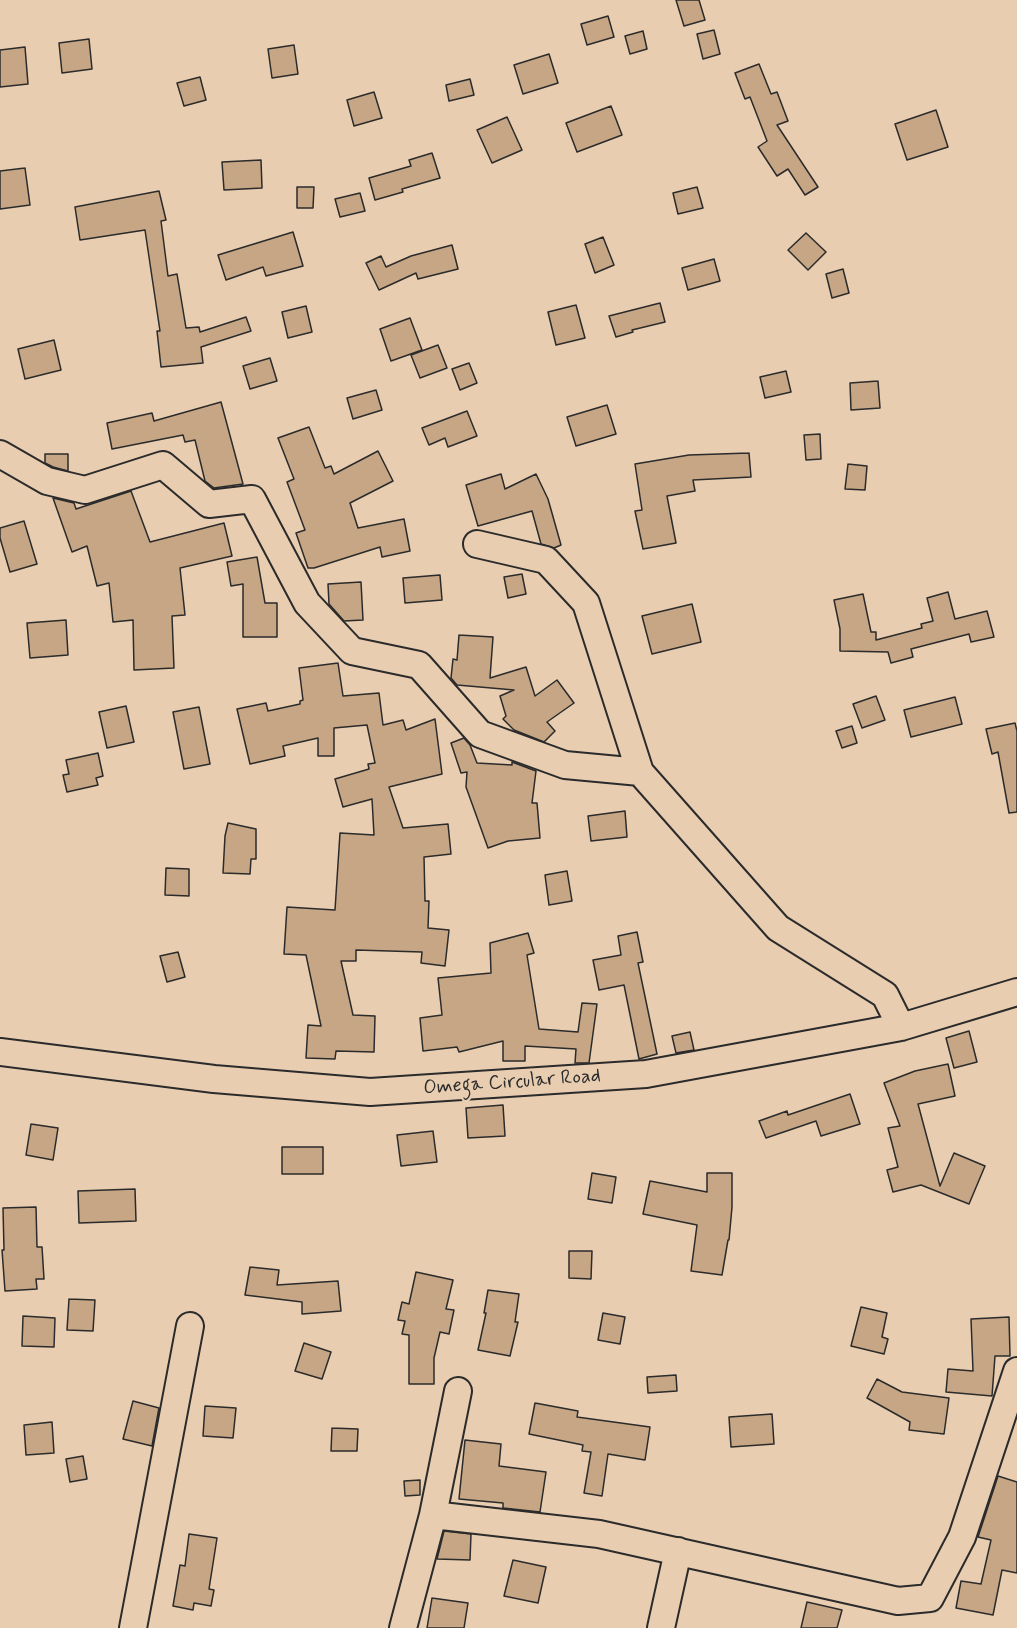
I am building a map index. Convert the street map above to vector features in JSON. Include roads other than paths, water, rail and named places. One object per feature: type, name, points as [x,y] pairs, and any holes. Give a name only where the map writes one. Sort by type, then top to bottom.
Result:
[{"type":"street","points":[[0,454],[47,481],[85,490],[163,465],[209,504],[252,499],[307,603],[352,651],[419,665],[480,734],[565,765],[640,772]]},
{"type":"street","points":[[477,544],[546,560],[586,603],[640,772],[778,928],[885,995],[901,1027]]},
{"type":"street","name":"Omega Circular Road","points":[[0,1052],[214,1079],[370,1092],[646,1074],[901,1027],[1017,992]]},
{"type":"street","points":[[133,1628],[190,1326]]},
{"type":"street","points":[[434,1515],[600,1534],[898,1601],[930,1598],[962,1537],[1017,1371]]},
{"type":"street","points":[[403,1628],[434,1515],[459,1391]]},
{"type":"street","points":[[661,1628],[678,1551]]}]
